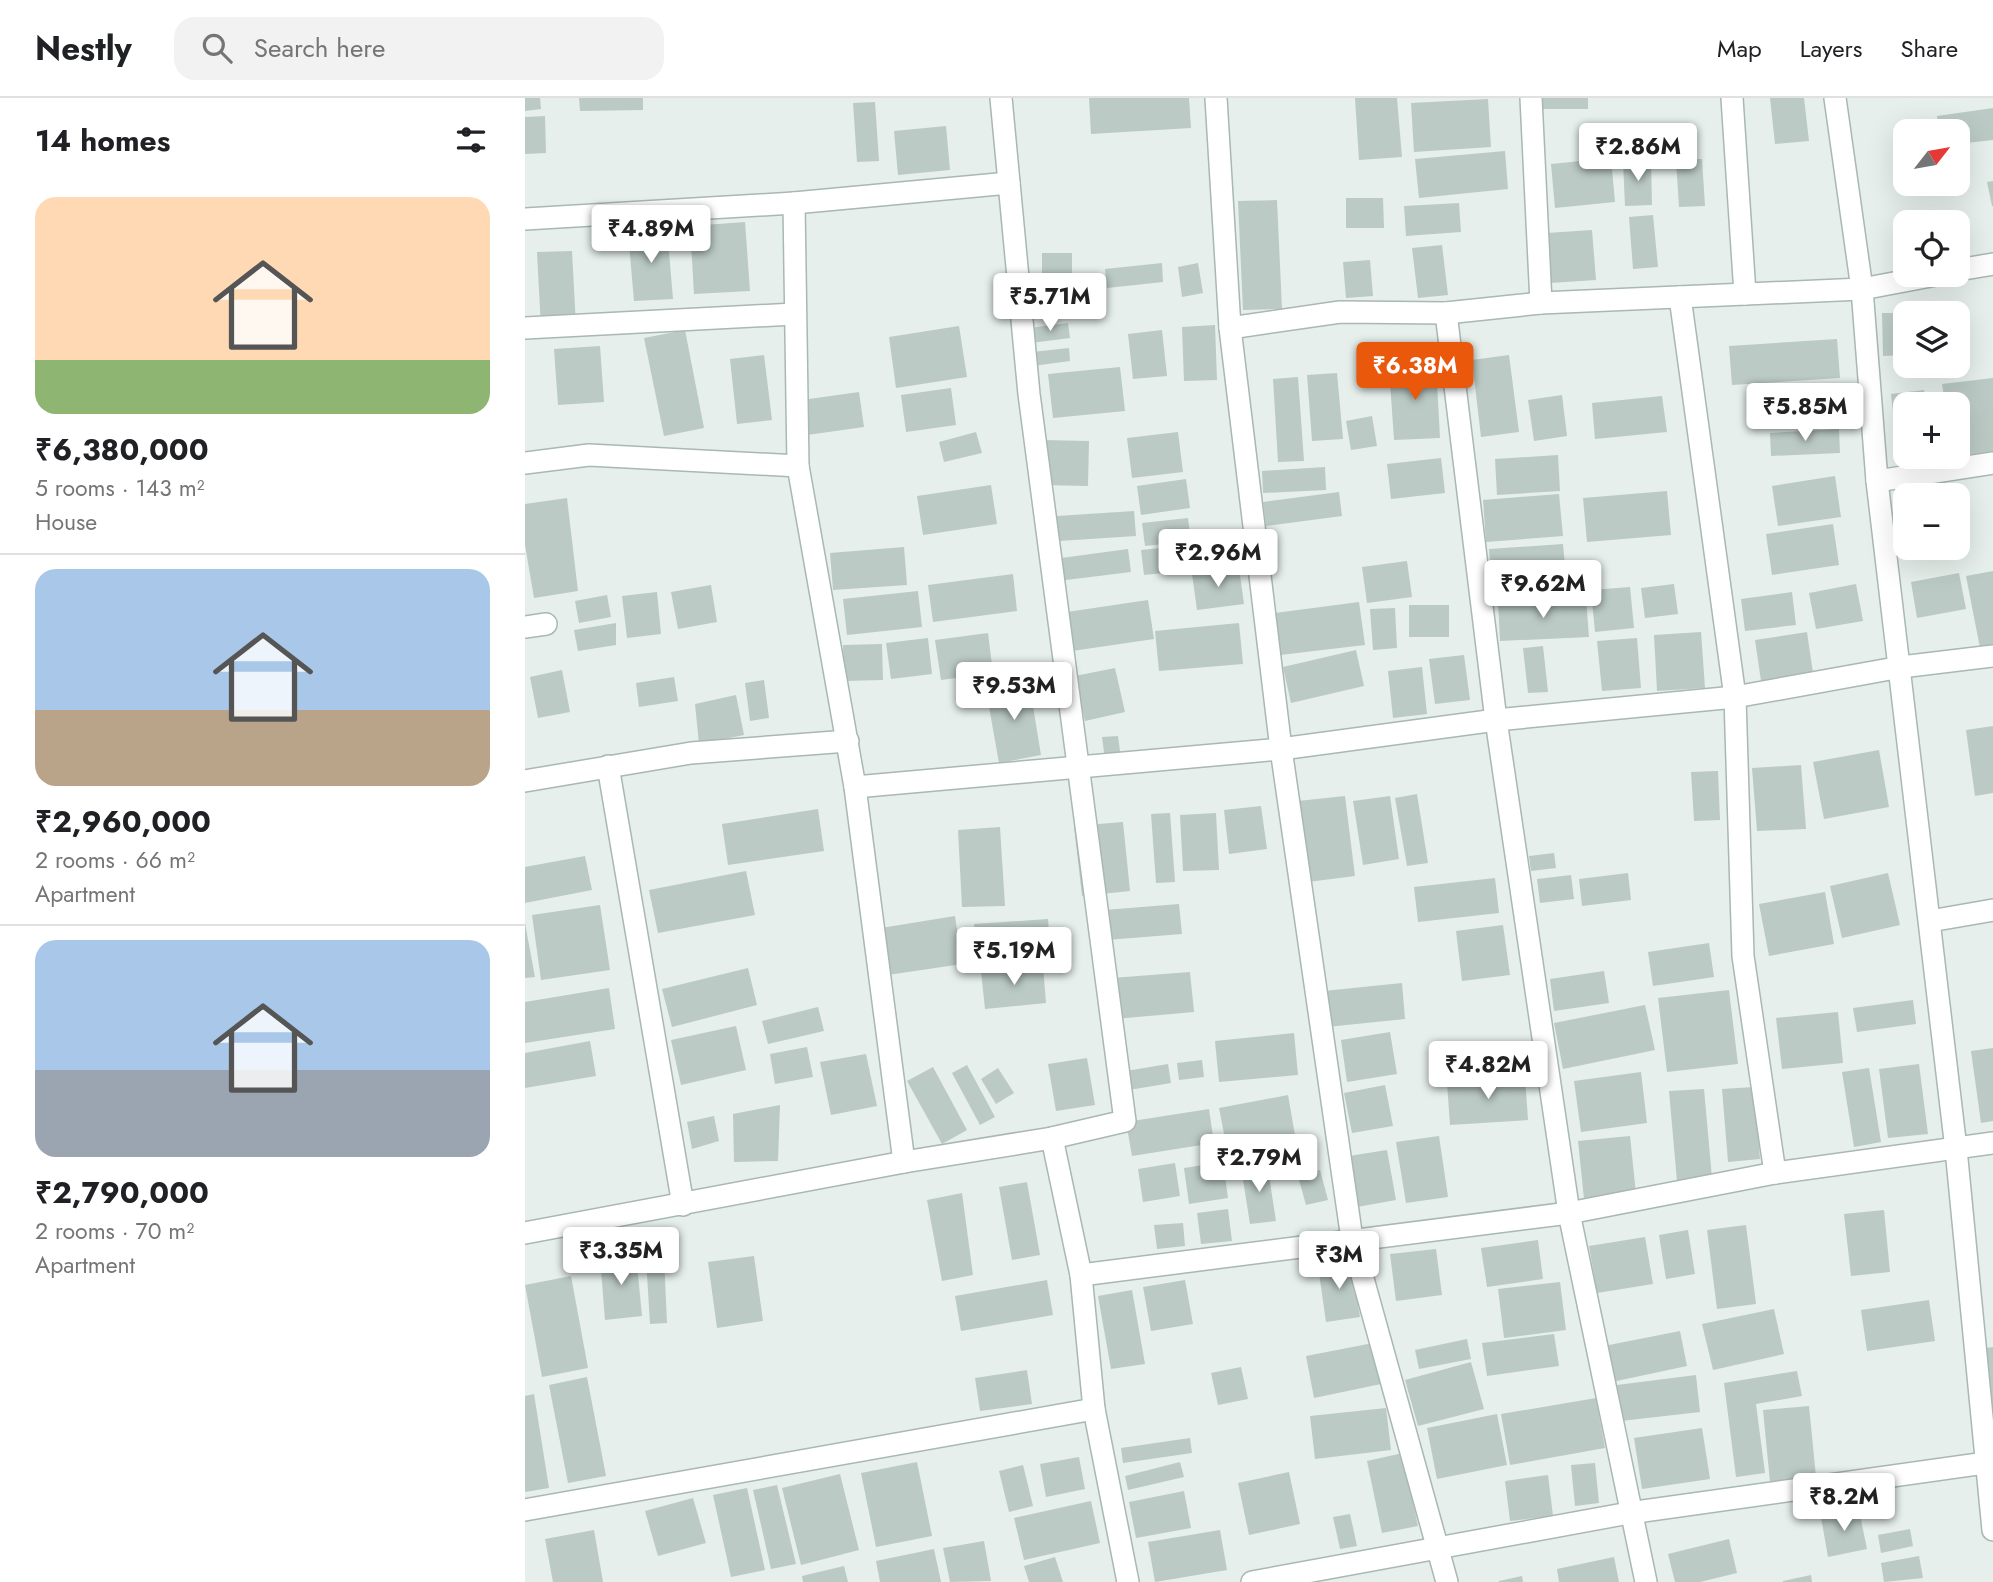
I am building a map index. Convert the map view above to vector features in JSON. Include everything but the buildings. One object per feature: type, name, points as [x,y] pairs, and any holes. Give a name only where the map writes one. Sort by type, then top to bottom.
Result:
[{"type":"street","points":[[525,1233],[904,1162],[1052,1138],[1125,1121],[1029,394],[1001,98]]},
{"type":"street","points":[[1216,98],[1230,328],[1281,749],[1352,1240],[1447,1582]]},
{"type":"street","points":[[1531,98],[1541,303]]},
{"type":"street","points":[[1733,98],[1745,294]]},
{"type":"street","points":[[1835,98],[1862,289],[1877,481],[1956,1149],[1990,1463],[1993,1530]]},
{"type":"street","points":[[525,219],[794,203],[1009,183]]},
{"type":"street","points":[[794,203],[798,466],[855,786],[904,1162]]},
{"type":"street","points":[[1970,269],[1993,264]]},
{"type":"street","points":[[1230,328],[1340,312],[1445,313],[1541,303],[1862,289],[1893,283]]},
{"type":"street","points":[[1680,298],[1735,697],[1743,956],[1775,1173]]},
{"type":"street","points":[[1445,313],[1496,720],[1569,1213],[1629,1513],[1646,1582]]},
{"type":"street","points":[[525,328],[794,314]]},
{"type":"street","points":[[525,463],[589,455],[798,466]]},
{"type":"street","points":[[1877,481],[1993,463]]},
{"type":"street","points":[[855,786],[1281,749],[1496,720],[1735,697],[1901,667],[1993,656]]},
{"type":"street","points":[[525,781],[691,753],[848,741]]},
{"type":"street","points":[[608,766],[683,1205]]},
{"type":"street","points":[[1930,921],[1993,910]]},
{"type":"street","points":[[1052,1138],[1081,1275],[1094,1409],[1128,1582]]},
{"type":"street","points":[[1081,1275],[1569,1213],[1775,1173],[1993,1143]]},
{"type":"street","points":[[525,1510],[1094,1409]]},
{"type":"street","points":[[1252,1582],[1439,1550],[1629,1513],[1990,1463]]}]
